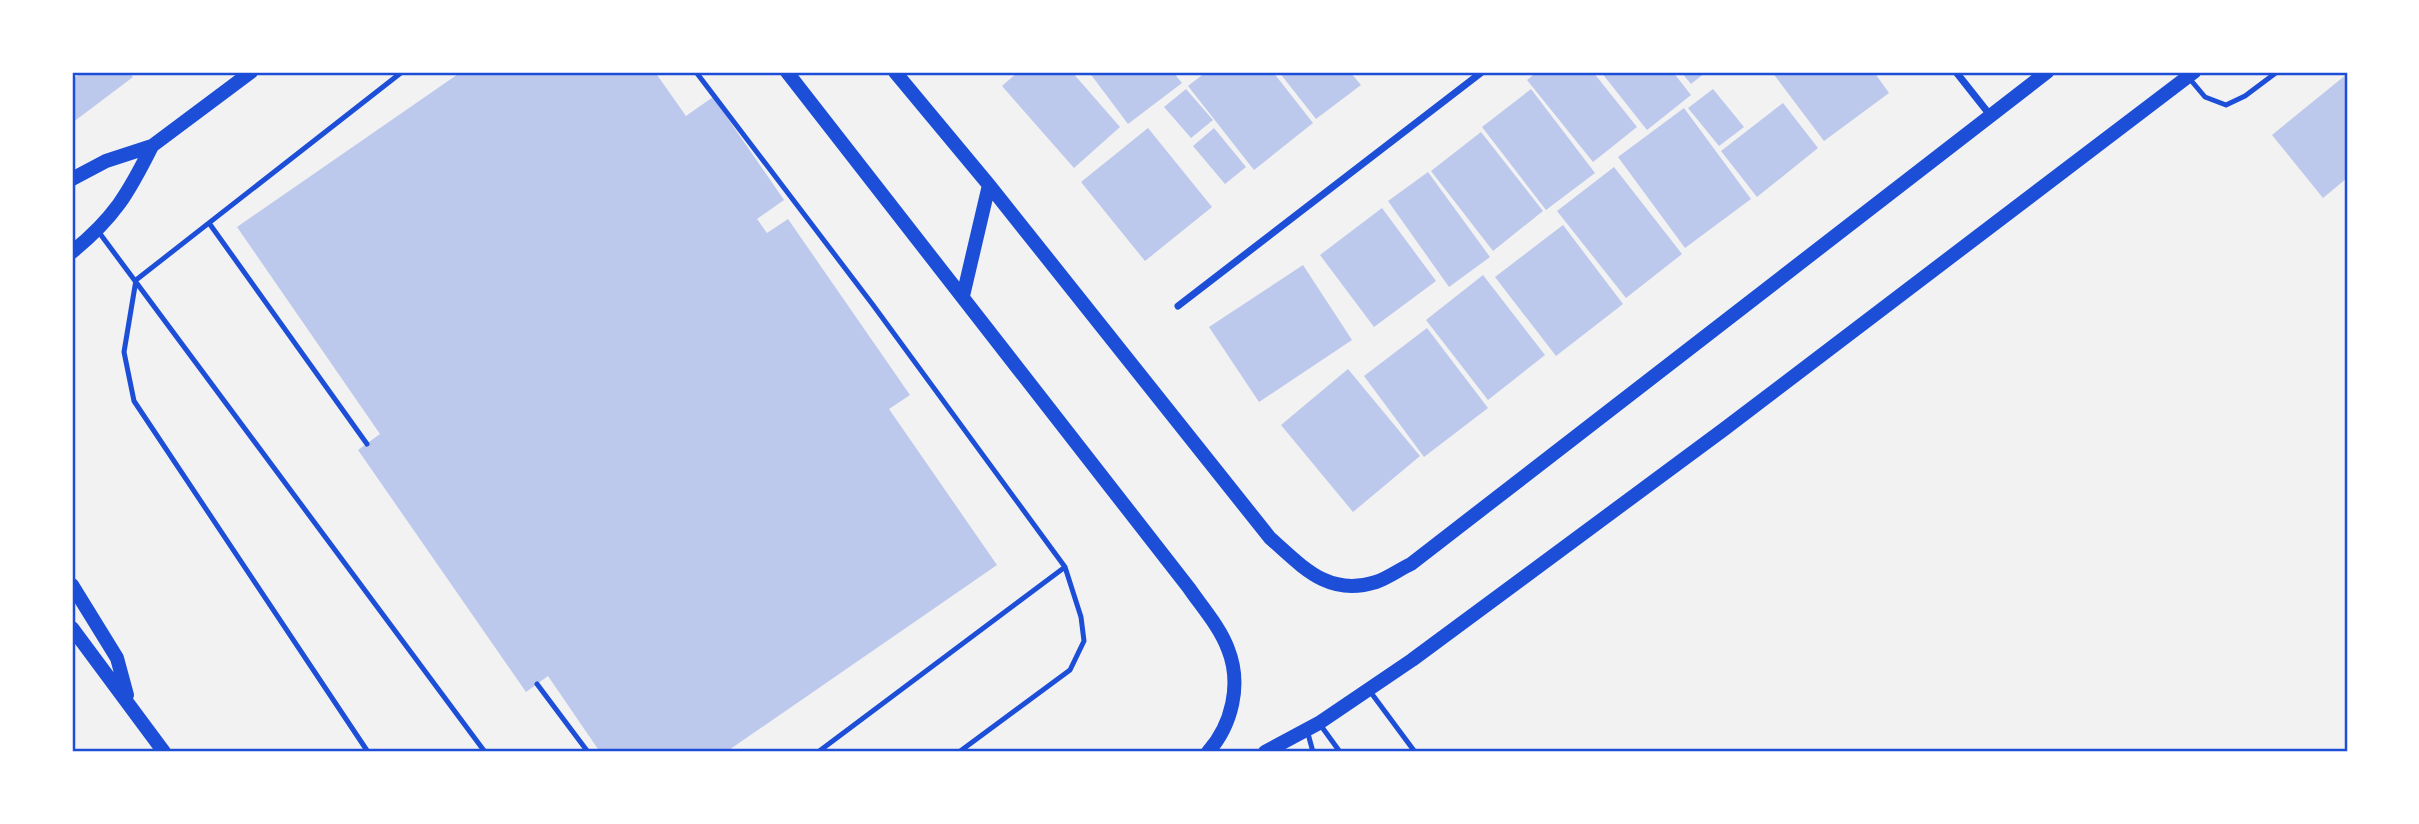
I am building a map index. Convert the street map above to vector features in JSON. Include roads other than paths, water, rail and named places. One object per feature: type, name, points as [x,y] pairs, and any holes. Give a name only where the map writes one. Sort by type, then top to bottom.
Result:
[{"type":"main road","points":[[72,179],[106,161],[152,146],[251,72]]},
{"type":"main road","points":[[787,72],[1189,588],[1228,647],[1234,667],[1231,712],[1219,740],[1208,752]]},
{"type":"main road","points":[[895,72],[989,185],[1270,538],[1314,576],[1349,587],[1378,581],[1411,564],[2047,72]]},
{"type":"main road","points":[[1265,752],[1313,727],[1369,690],[1723,430],[2191,74]]},
{"type":"main road","points":[[72,252],[98,231],[128,194],[152,146]]},
{"type":"main road","points":[[963,296],[989,185]]},
{"type":"main road","points":[[72,584],[117,658],[129,703]]},
{"type":"main road","points":[[72,628],[164,752]]},
{"type":"street","points":[[1178,306],[1482,72]]},
{"type":"street","points":[[1956,72],[1990,116]]},
{"type":"lane","points":[[369,752],[134,401],[124,352],[136,280],[402,72]]},
{"type":"lane","points":[[696,72],[873,305],[1065,567],[1081,617],[1084,641],[1070,670],[959,752]]},
{"type":"lane","points":[[2191,74],[2205,97],[2226,105],[2245,96],[2277,72]]},
{"type":"lane","points":[[209,223],[367,444]]},
{"type":"lane","points":[[98,231],[485,752]]},
{"type":"lane","points":[[818,752],[1065,567]]},
{"type":"lane","points":[[537,684],[588,752]]},
{"type":"lane","points":[[1369,690],[1415,752]]},
{"type":"lane","points":[[1313,727],[1313,752]]},
{"type":"lane","points":[[1313,727],[1340,752]]}]
